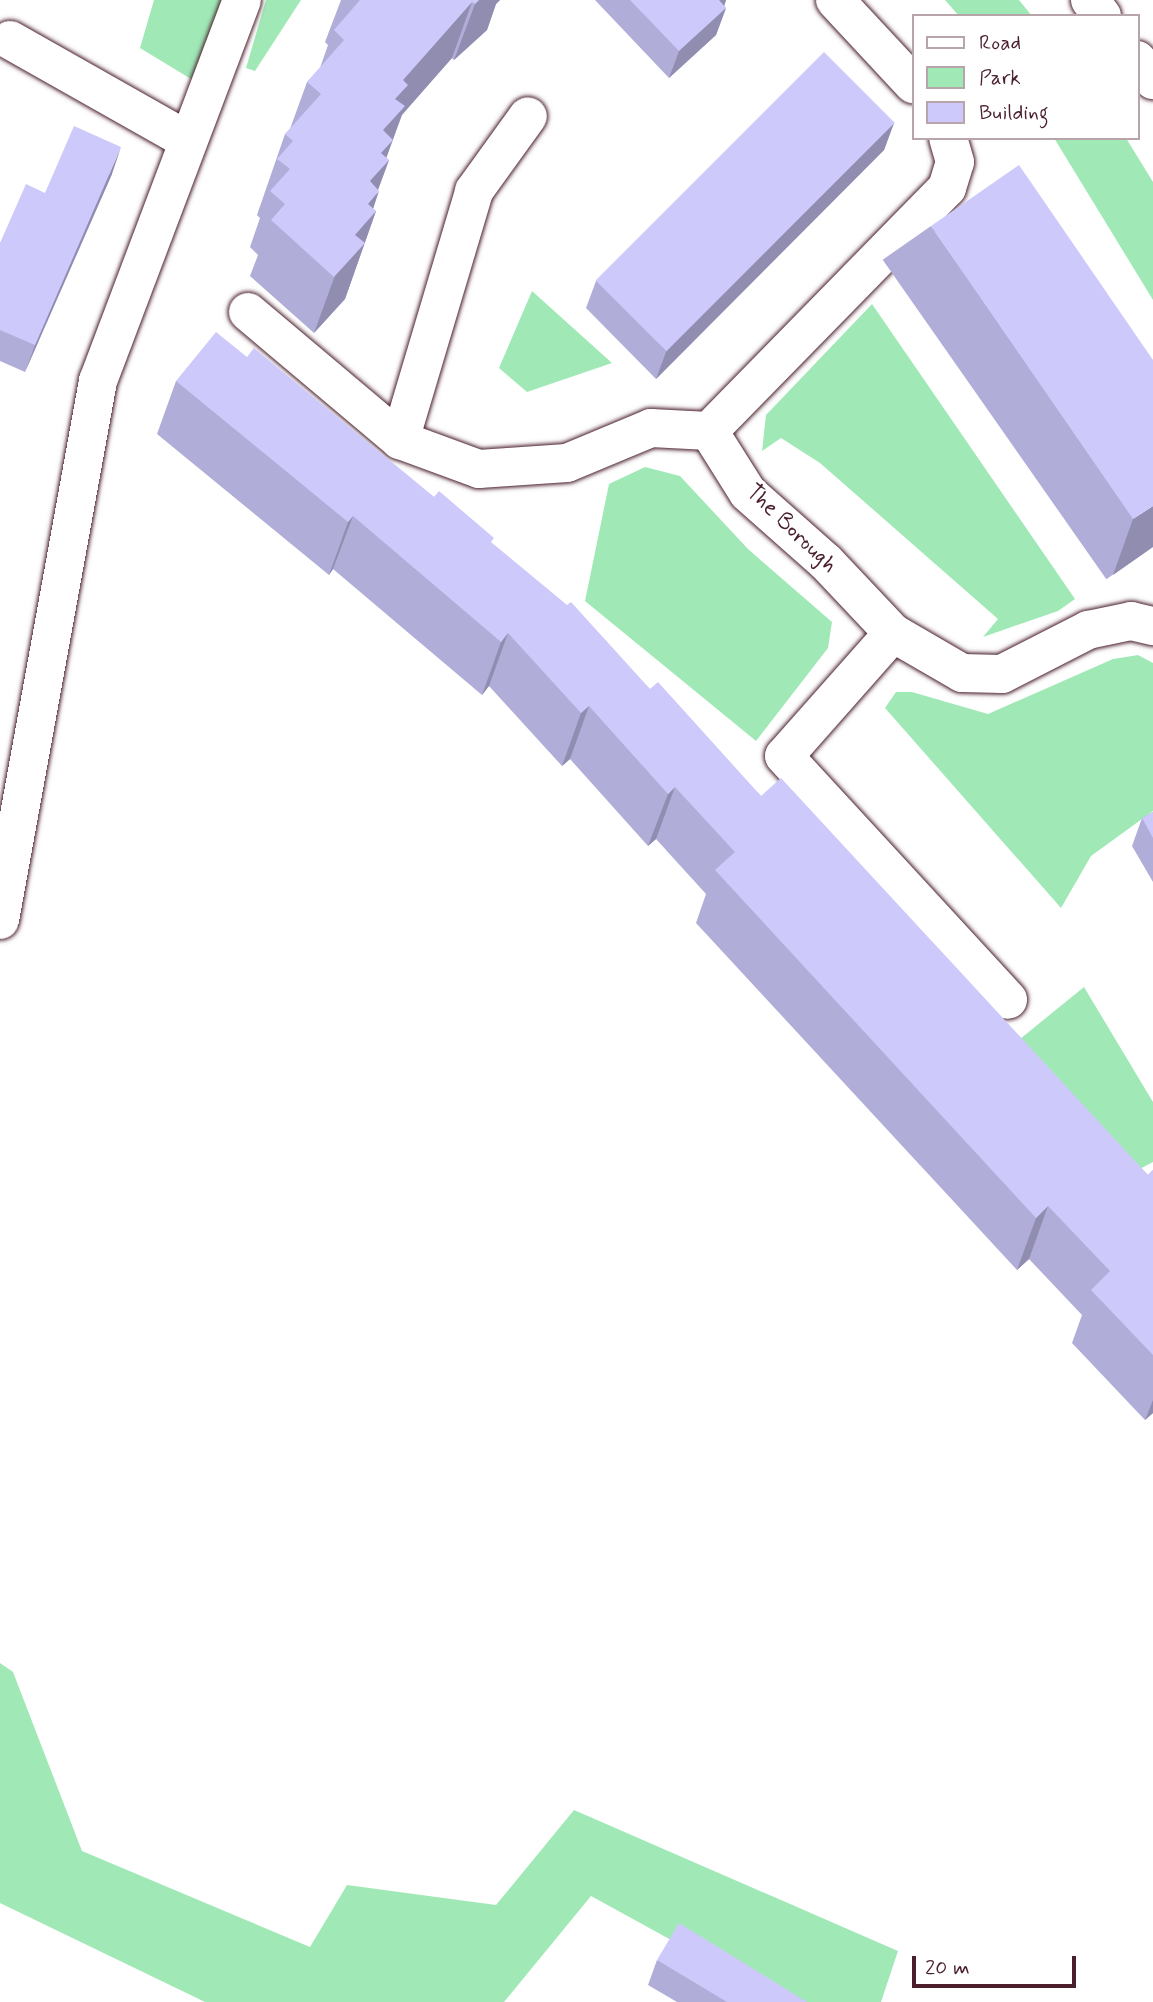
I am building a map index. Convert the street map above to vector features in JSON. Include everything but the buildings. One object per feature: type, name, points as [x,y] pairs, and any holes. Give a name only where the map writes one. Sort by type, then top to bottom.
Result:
[{"type":"street","points":[[0,920],[98,381],[242,0]]},
{"type":"street","points":[[835,0],[912,83]]},
{"type":"street","points":[[10,40],[187,140]]},
{"type":"street","points":[[1139,62],[1153,80]]},
{"type":"street","points":[[400,440],[474,191],[528,116]]},
{"type":"street","points":[[248,312],[400,440],[478,469],[567,463],[651,428],[709,431],[947,188],[955,162],[949,140]]},
{"type":"street","name":"The Borough","points":[[709,431],[748,493],[826,562],[893,632],[962,673],[1002,674],[1088,629],[1131,621],[1153,626]]},
{"type":"street","points":[[893,632],[783,756],[1008,1000]]},
{"type":"green space","points":[[154,0],[227,0],[191,79],[140,48]]},
{"type":"green space","points":[[266,0],[301,0],[255,71],[246,68]]},
{"type":"green space","points":[[945,0],[1019,0],[1030,14],[957,14]]},
{"type":"green space","points":[[1055,140],[1127,140],[1153,182],[1153,300]]},
{"type":"green space","points":[[532,291],[612,363],[527,392],[499,368]]},
{"type":"green space","points":[[872,304],[1075,599],[1058,611],[983,637],[998,619],[820,463],[781,438],[762,451],[766,415]]},
{"type":"green space","points":[[645,467],[680,476],[748,549],[832,622],[828,648],[756,741],[585,601],[609,484]]},
{"type":"green space","points":[[1138,655],[1153,663],[1153,811],[1091,856],[1061,908],[885,708],[896,692],[912,692],[988,714],[1113,659]]},
{"type":"green space","points":[[1084,987],[1153,1102],[1153,1162],[1109,1185],[1004,1052]]},
{"type":"green space","points":[[0,1663],[13,1672],[82,1851],[310,1947],[347,1885],[496,1905],[574,1810],[898,1951],[881,2002],[784,2002],[591,1896],[504,2002],[205,2002],[0,1903]]}]
